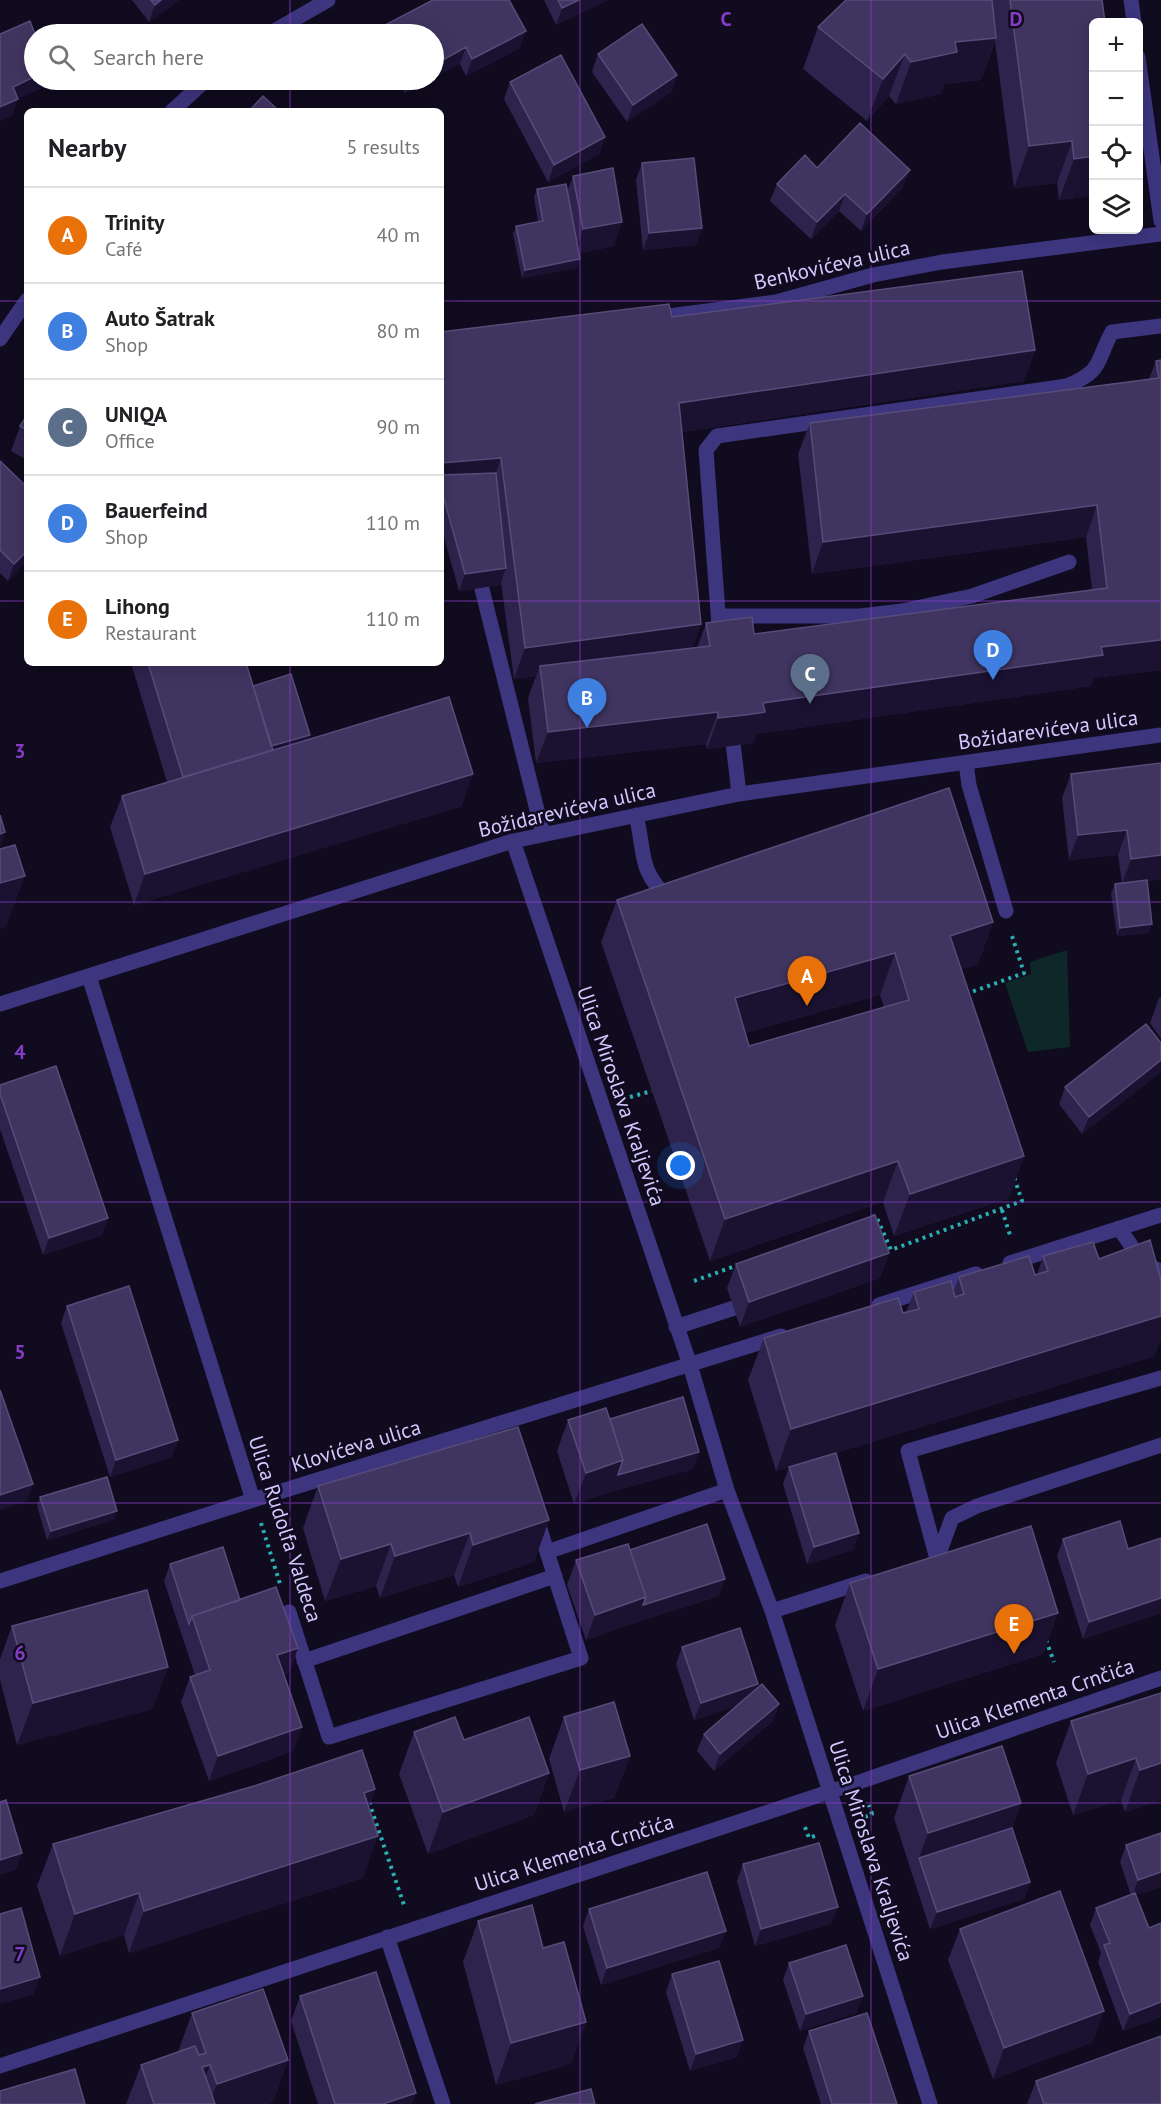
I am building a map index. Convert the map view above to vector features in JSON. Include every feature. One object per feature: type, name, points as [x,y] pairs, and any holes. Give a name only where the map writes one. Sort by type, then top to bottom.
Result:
[{"type":"street","points":[[287,24],[328,0]]},
{"type":"street","points":[[1131,0],[1133,18]]},
{"type":"street","points":[[1140,72],[1161,221]]},
{"type":"street","points":[[175,108],[195,90]]},
{"type":"street","name":"Benkovićeva ulica","points":[[642,320],[776,302],[873,275],[942,262],[1161,234]]},
{"type":"street","points":[[0,339],[24,304]]},
{"type":"street","points":[[721,651],[706,450],[717,436],[1067,386],[1088,377],[1100,364],[1112,332],[1161,326]]},
{"type":"street","points":[[718,616],[860,616],[903,611],[972,596],[1069,562]]},
{"type":"street","points":[[482,589],[543,834]]},
{"type":"street","points":[[729,714],[739,794]]},
{"type":"street","name":"Božidarevićeva ulica","points":[[0,1004],[513,841],[543,834],[739,794],[1161,735]]},
{"type":"street","points":[[966,763],[977,832],[1006,911]]},
{"type":"street","points":[[636,815],[641,834],[643,864],[655,887],[683,914]]},
{"type":"street","name":"Ulica Miroslava Kraljevića","points":[[513,841],[690,1365],[727,1490],[772,1611],[930,2104]]},
{"type":"street","name":"Ulica Rudolfa Valdeca","points":[[89,976],[253,1500]]},
{"type":"street","points":[[861,1311],[1161,1215]]},
{"type":"street","points":[[1119,1228],[1144,1264],[1161,1271]]},
{"type":"street","points":[[676,1327],[734,1308]]},
{"type":"street","points":[[690,1365],[795,1331]]},
{"type":"street","name":"Klovićeva ulica","points":[[0,1581],[253,1500],[507,1428],[690,1365]]},
{"type":"street","points":[[1161,1378],[908,1451],[932,1561],[952,1518],[977,1506],[1161,1445]]},
{"type":"street","points":[[547,1552],[727,1490]]},
{"type":"street","name":"Ulica Rudolfa Valdeca","points":[[289,1612],[329,1737],[580,1658],[533,1508]]},
{"type":"street","points":[[304,1660],[555,1576]]},
{"type":"street","points":[[772,1611],[882,1576]]},
{"type":"street","name":"Ulica Klementa Crnčića","points":[[0,2066],[1161,1678]]},
{"type":"street","points":[[387,1937],[443,2104]]},
{"type":"path","points":[[957,997],[1024,973],[1011,933]]},
{"type":"path","points":[[630,1097],[652,1091]]},
{"type":"path","points":[[865,1220],[876,1216],[891,1250],[991,1214],[1022,1201],[1011,1167]]},
{"type":"path","points":[[694,1281],[747,1262]]},
{"type":"path","name":"Ulica Rudolfa Valdeca","points":[[253,1500],[289,1612]]},
{"type":"path","points":[[1043,1630],[1054,1662]]},
{"type":"path","points":[[367,1798],[412,1929]]},
{"type":"green space","points":[[1067,950],[1070,1047],[1028,1052],[1005,983],[1031,974],[1030,962]]},
{"type":"building","points":[[151,0],[161,0],[155,5]]},
{"type":"building","points":[[433,0],[509,0],[526,31],[472,59],[466,47],[444,59],[444,24],[387,24]]},
{"type":"building","points":[[558,0],[579,0],[562,8]]},
{"type":"building","points":[[846,0],[992,0],[996,38],[955,42],[957,52],[911,62],[905,54],[883,79],[818,27]]},
{"type":"building","points":[[1010,0],[1102,0],[1104,18],[1089,18],[1089,157],[1074,159],[1072,141],[1029,146]]},
{"type":"building","points":[[30,21],[31,24],[24,24],[24,82],[13,87],[18,99],[0,107],[0,34]]},
{"type":"building","points":[[642,24],[677,75],[633,105],[598,54]]},
{"type":"building","points":[[561,55],[605,137],[554,165],[510,82]]},
{"type":"building","points":[[263,96],[276,108],[252,108]]},
{"type":"building","points":[[860,123],[910,170],[867,214],[845,194],[817,222],[777,184],[805,155],[817,168]]},
{"type":"building","points":[[694,158],[702,228],[649,233],[642,163]]},
{"type":"building","points":[[613,168],[622,222],[583,229],[573,176]]},
{"type":"building","points":[[566,184],[580,259],[525,270],[516,226],[543,221],[537,189]]},
{"type":"building","points":[[1022,271],[1035,350],[679,403],[701,624],[525,648],[501,458],[444,463],[444,332],[669,304],[672,317]]},
{"type":"building","points":[[1161,360],[1161,640],[1101,647],[1103,655],[763,703],[765,712],[718,718],[718,712],[548,732],[540,666],[710,646],[706,623],[752,617],[754,634],[1107,588],[1097,505],[823,542],[810,423],[1159,378],[1156,361]]},
{"type":"building","points":[[0,461],[24,484],[24,554],[14,564],[0,550]]},
{"type":"building","points":[[496,473],[506,568],[465,574],[444,499],[444,475]]},
{"type":"building","points":[[149,666],[247,666],[273,750],[183,777]]},
{"type":"building","points":[[291,674],[310,735],[271,746],[253,686]]},
{"type":"building","points":[[449,697],[473,774],[145,874],[122,796]]},
{"type":"building","points":[[1161,763],[1161,855],[1131,859],[1127,830],[1078,835],[1071,774]]},
{"type":"building","points":[[949,788],[993,922],[950,936],[1024,1156],[910,1194],[898,1161],[725,1219],[617,900]],"holes":[[[895,953],[909,1000],[749,1046],[735,998]]]},
{"type":"building","points":[[0,815],[5,832],[0,834]]},
{"type":"building","points":[[15,845],[25,876],[0,883],[0,849]]},
{"type":"building","points":[[1147,880],[1152,924],[1120,928],[1115,884]]},
{"type":"building","points":[[1146,1024],[1161,1043],[1161,1060],[1089,1117],[1065,1087]]},
{"type":"building","points":[[56,1066],[108,1218],[49,1238],[0,1094],[0,1085]]},
{"type":"building","points":[[875,1215],[889,1253],[749,1302],[736,1264]]},
{"type":"building","points":[[1150,1240],[1161,1280],[1161,1316],[791,1429],[764,1338],[898,1298],[903,1313],[919,1309],[914,1292],[951,1281],[955,1297],[964,1294],[959,1277],[1029,1256],[1035,1275],[1048,1271],[1043,1256],[1093,1242],[1099,1259]]},
{"type":"building","points":[[129,1286],[178,1440],[116,1460],[67,1306]]},
{"type":"building","points":[[0,1390],[33,1484],[0,1495]]},
{"type":"building","points":[[683,1397],[699,1452],[618,1475],[623,1460],[610,1419]]},
{"type":"building","points":[[606,1408],[623,1460],[586,1473],[568,1420]]},
{"type":"building","points":[[518,1427],[549,1520],[473,1545],[470,1533],[395,1556],[391,1544],[341,1559],[318,1486]]},
{"type":"building","points":[[836,1453],[859,1533],[814,1547],[789,1467]]},
{"type":"building","points":[[107,1477],[117,1511],[51,1531],[40,1497]]},
{"type":"building","points":[[1120,1521],[1128,1549],[1161,1538],[1161,1598],[1089,1622],[1063,1539]]},
{"type":"building","points":[[707,1524],[725,1579],[643,1605],[646,1597],[630,1550]]},
{"type":"building","points":[[1031,1526],[1058,1613],[878,1669],[850,1583]]},
{"type":"building","points":[[628,1544],[646,1597],[595,1615],[576,1560]]},
{"type":"building","points":[[223,1547],[240,1600],[192,1616],[189,1624],[170,1564]]},
{"type":"building","points":[[276,1587],[298,1648],[277,1655],[302,1727],[218,1756],[190,1677],[210,1670],[192,1616]]},
{"type":"building","points":[[147,1590],[168,1667],[33,1703],[12,1626]]},
{"type":"building","points":[[740,1628],[758,1684],[701,1703],[682,1647]]},
{"type":"building","points":[[762,1684],[779,1704],[720,1754],[704,1734]]},
{"type":"building","points":[[1161,1693],[1161,1763],[1140,1770],[1136,1758],[1088,1774],[1071,1721]]},
{"type":"building","points":[[614,1702],[630,1756],[580,1770],[564,1717]]},
{"type":"building","points":[[455,1717],[464,1740],[529,1717],[549,1773],[443,1812],[414,1732]]},
{"type":"building","points":[[1002,1746],[1021,1803],[928,1833],[909,1776]]},
{"type":"building","points":[[362,1750],[375,1789],[364,1793],[378,1836],[144,1911],[139,1893],[75,1914],[53,1844],[254,1786]]},
{"type":"building","points":[[6,1800],[22,1853],[0,1860],[0,1802]]},
{"type":"building","points":[[1012,1828],[1030,1882],[937,1912],[919,1858]]},
{"type":"building","points":[[1161,1833],[1161,1872],[1138,1880],[1126,1845]]},
{"type":"building","points":[[819,1843],[838,1907],[761,1929],[743,1864]]},
{"type":"building","points":[[707,1872],[726,1931],[607,1968],[589,1909]]},
{"type":"building","points":[[1060,1891],[1104,2011],[1004,2048],[960,1929]]},
{"type":"building","points":[[1135,1893],[1149,1928],[1161,1923],[1161,2002],[1130,2014],[1104,1945],[1110,1943],[1096,1908]]},
{"type":"building","points":[[532,1905],[543,1948],[564,1942],[586,2022],[511,2043],[478,1921]]},
{"type":"building","points":[[21,1908],[40,1977],[0,1989],[0,1914]]},
{"type":"building","points":[[846,1945],[863,1996],[806,2014],[789,1963]]},
{"type":"building","points":[[719,1961],[743,2040],[696,2054],[672,1974]]},
{"type":"building","points":[[376,1972],[416,2093],[383,2104],[335,2104],[300,1996]]},
{"type":"building","points":[[263,1989],[288,2060],[217,2084],[210,2065],[202,2067],[215,2104],[154,2104],[141,2065],[195,2046],[199,2055],[206,2053],[192,2013]]},
{"type":"building","points":[[867,2013],[897,2104],[832,2104],[809,2031]]},
{"type":"building","points":[[1161,2036],[1161,2103],[1044,2104],[1036,2081]]},
{"type":"building","points":[[75,2069],[85,2104],[0,2104],[0,2091]]},
{"type":"building","points":[[591,2089],[595,2104],[535,2104]]},
{"type":"place","name":"Bauerfeind","points":[[993,680]]},
{"type":"place","name":"UNIQA","points":[[810,704]]},
{"type":"place","name":"Auto Šatrak","points":[[587,728]]},
{"type":"place","name":"Trinity","points":[[807,1006]]},
{"type":"place","name":"Lihong","points":[[1014,1654]]}]
